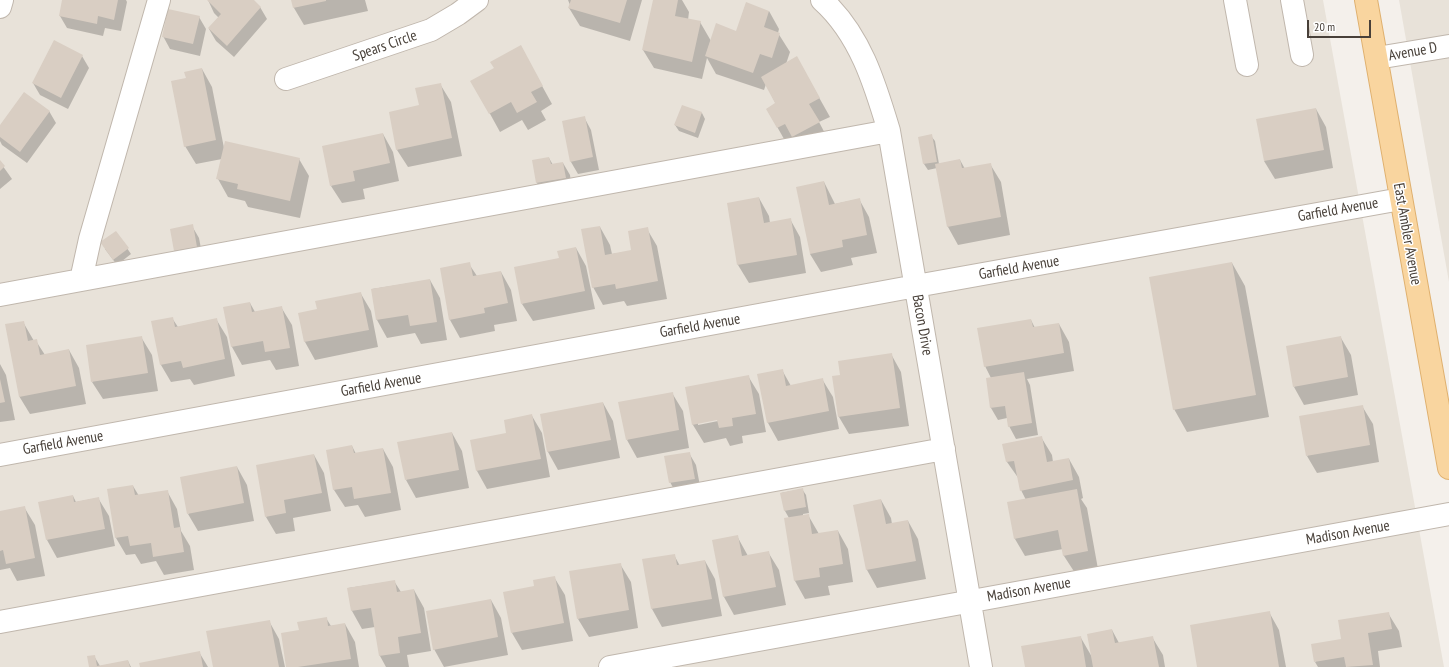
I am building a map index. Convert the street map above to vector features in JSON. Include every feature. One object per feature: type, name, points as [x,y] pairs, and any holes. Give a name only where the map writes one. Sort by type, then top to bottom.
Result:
[{"type":"main road","name":"East Ambler Avenue","points":[[1366,0],[1449,468]]},
{"type":"street","points":[[0,7],[2,0]]},
{"type":"street","points":[[81,280],[90,240],[159,0]]},
{"type":"street","name":"Spears Circle","points":[[286,79],[431,30],[458,14],[477,0]]},
{"type":"street","name":"Bacon Drive","points":[[822,0],[832,9],[863,54],[889,131],[980,667]]},
{"type":"street","points":[[1235,0],[1247,66]]},
{"type":"street","points":[[1292,0],[1302,55]]},
{"type":"street","name":"Avenue D","points":[[1376,58],[1449,46]]},
{"type":"street","points":[[0,295],[889,131]]},
{"type":"street","name":"Garfield Avenue","points":[[0,455],[916,286],[1401,199]]},
{"type":"street","points":[[0,622],[944,449]]},
{"type":"street","name":"Madison Avenue","points":[[610,667],[1449,514]]},
{"type":"shaded area","points":[[0,0],[1323,0],[1444,667],[0,667]]},
{"type":"shaded area","points":[[1399,0],[1449,0],[1449,282]]},
{"type":"building","points":[[62,0],[118,0],[114,20],[98,16],[97,24],[59,16]]},
{"type":"building","points":[[207,0],[254,0],[261,7],[227,46],[208,28],[221,14]]},
{"type":"building","points":[[291,0],[326,0],[326,1],[293,8]]},
{"type":"building","points":[[571,0],[627,0],[620,23],[568,8]]},
{"type":"building","points":[[653,0],[678,0],[675,16],[701,21],[692,62],[642,50]]},
{"type":"building","points":[[746,2],[769,11],[764,27],[780,33],[772,58],[760,54],[753,73],[705,56],[716,23],[736,31]]},
{"type":"building","points":[[168,9],[200,16],[193,44],[162,37]]},
{"type":"building","points":[[54,40],[83,55],[61,98],[32,83]]},
{"type":"building","points":[[521,45],[543,86],[531,92],[537,102],[517,113],[511,102],[489,114],[470,81],[494,68],[490,62]]},
{"type":"building","points":[[797,56],[820,98],[809,104],[820,122],[792,137],[785,124],[777,128],[766,109],[775,103],[761,77]]},
{"type":"building","points":[[202,68],[216,140],[184,147],[171,81],[186,78],[184,72]]},
{"type":"building","points":[[441,83],[452,138],[396,150],[389,112],[419,105],[415,88]]},
{"type":"building","points":[[24,92],[50,111],[20,152],[0,137],[0,125]]},
{"type":"building","points":[[682,105],[702,112],[695,133],[674,125]]},
{"type":"building","points":[[1316,108],[1324,150],[1264,161],[1256,119]]},
{"type":"building","points":[[585,116],[593,157],[570,162],[562,121]]},
{"type":"building","points":[[383,133],[390,163],[353,171],[355,181],[330,186],[322,146]]},
{"type":"building","points":[[932,134],[937,162],[923,164],[918,137]]},
{"type":"building","points":[[225,141],[300,158],[290,201],[237,189],[238,184],[216,179]]},
{"type":"building","points":[[549,157],[551,164],[563,162],[566,178],[536,183],[532,160]]},
{"type":"building","points":[[960,159],[962,168],[991,163],[1001,217],[947,227],[935,164]]},
{"type":"building","points":[[0,160],[5,166],[0,171]]},
{"type":"building","points":[[824,181],[829,205],[860,198],[867,235],[842,240],[843,247],[810,254],[796,187]]},
{"type":"building","points":[[759,197],[764,223],[791,218],[797,255],[737,265],[727,203]]},
{"type":"building","points":[[193,224],[197,247],[174,251],[170,229]]},
{"type":"building","points":[[600,226],[605,255],[631,250],[628,231],[648,227],[658,281],[616,289],[615,284],[592,288],[581,229]]},
{"type":"building","points":[[116,231],[129,248],[113,260],[100,242]]},
{"type":"building","points":[[576,247],[585,291],[521,304],[514,267],[559,258],[557,251]]},
{"type":"building","points":[[470,262],[473,276],[501,271],[508,303],[484,308],[485,313],[449,320],[440,268]]},
{"type":"building","points":[[1232,262],[1256,395],[1173,410],[1149,277]]},
{"type":"building","points":[[430,279],[437,322],[410,326],[408,315],[376,320],[371,289]]},
{"type":"building","points":[[361,292],[369,330],[304,342],[298,313],[317,309],[315,301]]},
{"type":"building","points":[[250,302],[252,312],[282,306],[290,348],[265,352],[263,341],[231,347],[223,307]]},
{"type":"building","points":[[173,317],[175,327],[217,318],[225,359],[183,368],[181,361],[160,365],[151,321]]},
{"type":"building","points":[[1031,319],[1033,327],[1059,323],[1064,353],[984,367],[977,328]]},
{"type":"building","points":[[24,321],[28,341],[37,339],[40,355],[69,349],[76,386],[19,397],[5,324]]},
{"type":"building","points":[[142,336],[148,373],[91,382],[86,345]]},
{"type":"building","points":[[1341,336],[1348,377],[1293,387],[1286,346]]},
{"type":"building","points":[[892,353],[900,408],[838,417],[832,376],[840,375],[838,361]]},
{"type":"building","points":[[783,369],[786,386],[823,378],[829,411],[767,423],[757,374]]},
{"type":"building","points":[[1024,372],[1032,423],[1008,427],[1005,406],[990,408],[986,378]]},
{"type":"building","points":[[749,375],[756,414],[732,418],[733,426],[719,428],[717,420],[692,425],[685,387]]},
{"type":"building","points":[[0,379],[5,402],[0,403]]},
{"type":"building","points":[[673,392],[679,430],[626,440],[618,402]]},
{"type":"building","points":[[603,402],[611,440],[547,452],[540,414]]},
{"type":"building","points":[[1363,405],[1370,445],[1306,456],[1299,416]]},
{"type":"building","points":[[532,414],[541,459],[476,471],[470,440],[506,433],[504,420]]},
{"type":"building","points":[[452,432],[459,470],[405,480],[397,442]]},
{"type":"building","points":[[1042,436],[1047,462],[1069,458],[1073,480],[1020,491],[1014,461],[1006,462],[1002,444]]},
{"type":"building","points":[[352,445],[354,453],[383,448],[391,493],[354,499],[352,487],[333,490],[326,450]]},
{"type":"building","points":[[690,452],[695,479],[669,483],[664,456]]},
{"type":"building","points":[[314,454],[322,493],[284,500],[286,513],[265,517],[256,465]]},
{"type":"building","points":[[237,466],[244,503],[187,514],[180,477]]},
{"type":"building","points":[[133,485],[135,495],[168,490],[174,528],[180,527],[184,552],[153,557],[151,543],[130,546],[128,536],[115,538],[107,489]]},
{"type":"building","points":[[803,488],[806,507],[784,511],[780,493]]},
{"type":"building","points":[[1077,489],[1088,551],[1063,556],[1058,530],[1014,539],[1007,502]]},
{"type":"building","points":[[73,495],[74,502],[99,497],[105,529],[46,540],[38,502]]},
{"type":"building","points":[[881,499],[886,524],[908,520],[916,561],[866,570],[853,505]]},
{"type":"building","points":[[25,506],[35,558],[6,564],[3,550],[0,551],[0,511]]},
{"type":"building","points":[[809,514],[812,534],[838,530],[843,564],[819,568],[820,577],[794,581],[784,518]]},
{"type":"building","points":[[738,535],[742,556],[769,551],[776,587],[723,597],[712,540]]},
{"type":"building","points":[[675,554],[677,565],[705,560],[712,599],[651,609],[642,559]]},
{"type":"building","points":[[621,563],[629,610],[577,619],[569,571]]},
{"type":"building","points":[[555,576],[564,623],[511,633],[503,592],[534,586],[533,580]]},
{"type":"building","points":[[395,580],[397,592],[414,589],[421,633],[398,637],[400,653],[379,656],[371,608],[351,611],[347,588]]},
{"type":"building","points":[[491,599],[498,637],[433,650],[426,611]]},
{"type":"building","points":[[1270,611],[1279,667],[1197,667],[1190,625]]},
{"type":"building","points":[[1389,612],[1392,629],[1368,633],[1373,665],[1346,667],[1344,657],[1314,662],[1311,644],[1341,639],[1338,620]]},
{"type":"building","points":[[327,617],[328,626],[345,623],[351,659],[298,667],[286,667],[281,633],[299,630],[297,622]]},
{"type":"building","points":[[270,620],[279,667],[213,667],[206,631]]},
{"type":"building","points":[[1112,629],[1115,643],[1153,636],[1159,667],[1093,667],[1087,634]]},
{"type":"building","points":[[1081,636],[1086,667],[1025,667],[1021,646]]},
{"type":"building","points":[[200,651],[203,667],[140,667],[139,663]]},
{"type":"building","points":[[95,655],[97,666],[128,660],[130,667],[89,667],[87,656]]}]
